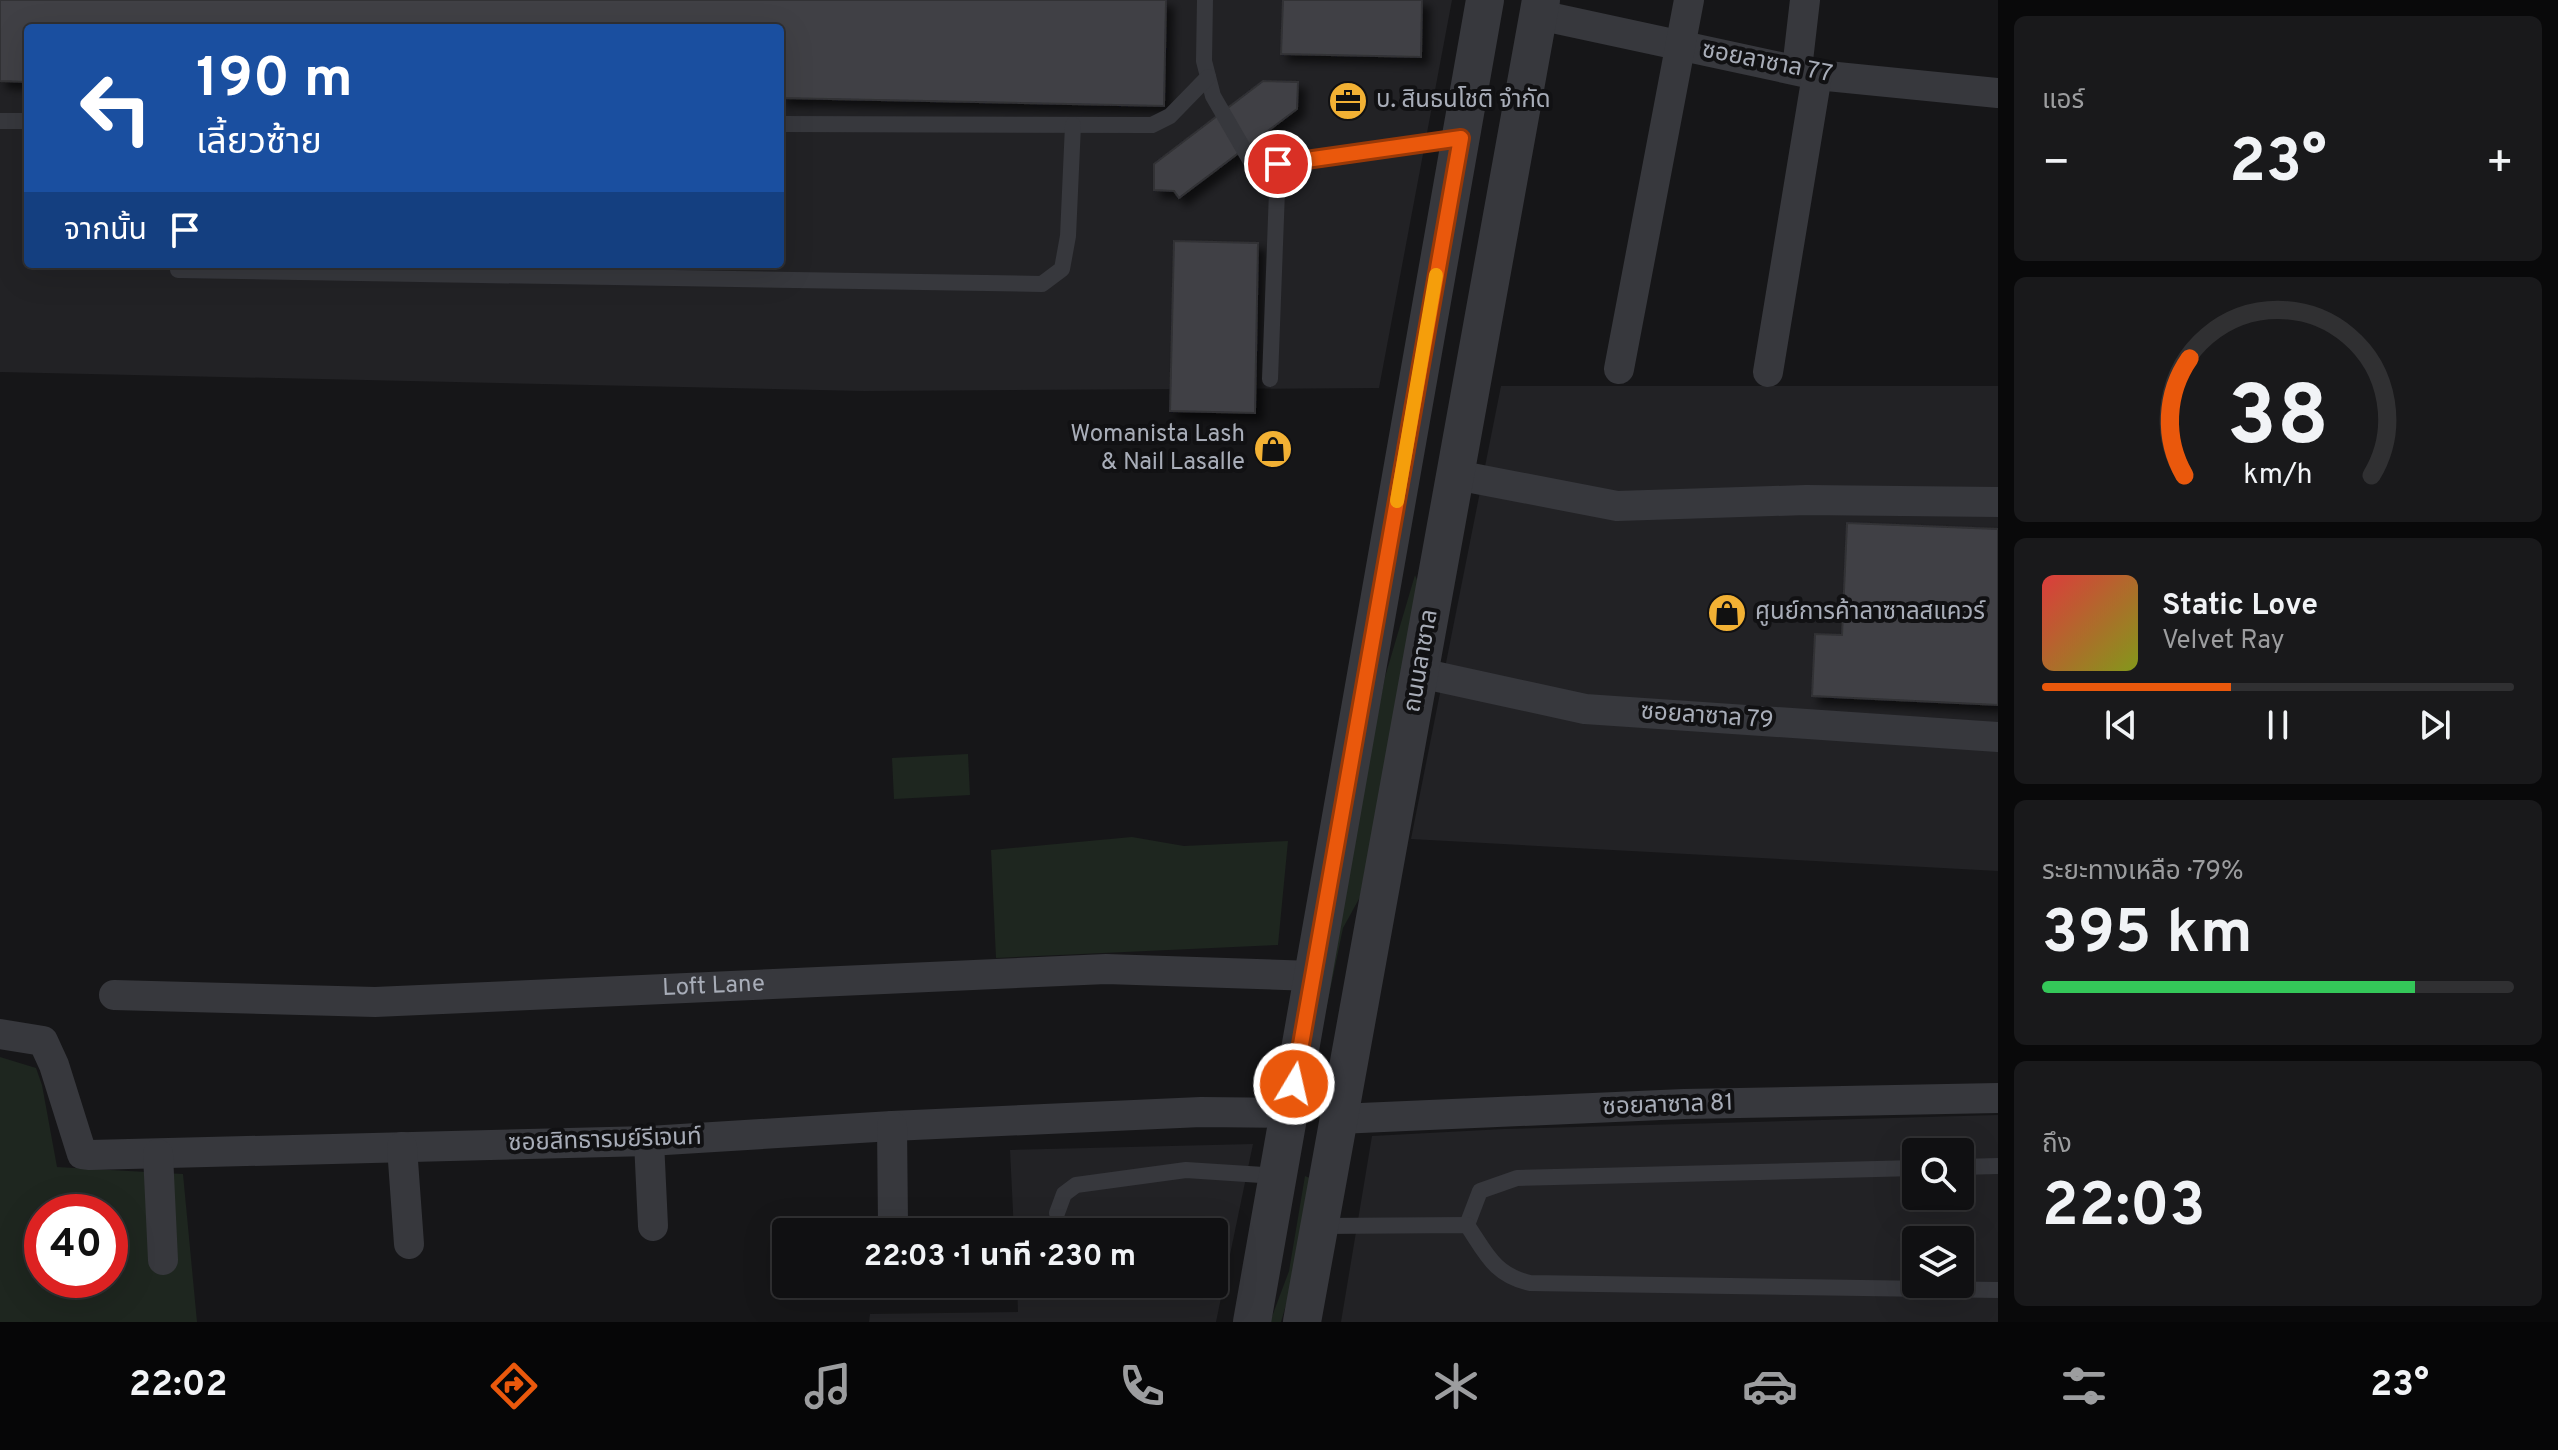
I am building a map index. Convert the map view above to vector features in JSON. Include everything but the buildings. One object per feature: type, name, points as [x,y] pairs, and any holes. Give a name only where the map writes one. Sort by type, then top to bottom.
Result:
[{"type":"street","points":[[1254,1308],[1485,0]]},
{"type":"street","points":[[1619,369],[1689,0]]},
{"type":"street","points":[[1768,372],[1807,72],[1805,0]]},
{"type":"street","points":[[1471,83],[1467,109],[1478,123],[1493,118],[1534,5]]},
{"type":"street","name":"ซอยลาซาล 77","points":[[1534,5],[1681,47],[1807,72],[1998,93]]},
{"type":"street","name":"ถนนลาซาล","points":[[1302,1322],[1502,218],[1534,5]]},
{"type":"street","points":[[1369,660],[1413,537],[1471,193],[1481,177],[1492,178],[1500,192],[1502,218]]},
{"type":"street","points":[[1456,475],[1617,506],[1806,500],[1998,502]]},
{"type":"street","name":"ซอยลาซาล 79","points":[[1420,673],[1585,709],[1998,737]]},
{"type":"street","points":[[1304,1027],[1306,1076],[1311,1090],[1319,1090],[1325,1082],[1350,946],[1373,926]]},
{"type":"street","name":"Loft Lane","points":[[114,995],[375,1002],[1106,969],[1313,976]]},
{"type":"street","name":"ซอยสิทธารมย์รีเจนท์","points":[[0,1034],[43,1041],[54,1065],[82,1154],[649,1141],[1201,1112],[1290,1113]]},
{"type":"street","name":"ซอยลาซาล 81","points":[[1338,1119],[1684,1104],[1998,1098]]},
{"type":"street","points":[[1290,1113],[1338,1119]]},
{"type":"street","points":[[892,1126],[893,1218]]},
{"type":"street","points":[[649,1141],[653,1226]]},
{"type":"street","points":[[402,1147],[409,1244]]},
{"type":"street","points":[[1254,1308],[1277,1268],[1301,1163],[1308,1147],[1317,1150],[1330,1163]]},
{"type":"street","points":[[158,1154],[163,1260]]},
{"type":"lane","points":[[1205,0],[1204,61],[1213,96],[1250,160],[1278,164],[1461,138]]},
{"type":"lane","points":[[784,124],[1152,125],[1170,116],[1208,77]]},
{"type":"lane","points":[[0,121],[24,121]]},
{"type":"lane","points":[[178,270],[371,268],[1042,284],[1062,269],[1068,236],[1073,125]]},
{"type":"lane","points":[[1270,379],[1278,164]]},
{"type":"lane","points":[[1974,1167],[1998,1166]]},
{"type":"lane","points":[[1467,1225],[1480,1191],[1517,1178],[1902,1168]]},
{"type":"lane","points":[[1057,1213],[1064,1194],[1076,1185],[1186,1170],[1278,1176]]},
{"type":"lane","points":[[1319,1226],[1467,1225]]},
{"type":"lane","points":[[1467,1225],[1496,1268],[1513,1279],[1530,1283],[1998,1290]]},
{"type":"shaded area","points":[[0,0],[1452,0],[1379,388],[864,391],[0,372]]},
{"type":"shaded area","name":"ศูนย์การค้าลาซาลสแควร์","points":[[1501,386],[1998,386],[1998,871],[1411,839]]},
{"type":"shaded area","points":[[1415,575],[1419,585],[1360,897],[1343,928],[1322,1029],[1315,1028],[1385,677]]},
{"type":"shaded area","points":[[968,754],[970,795],[894,799],[892,758]]},
{"type":"shaded area","points":[[1132,837],[1184,846],[1288,841],[1278,945],[996,958],[991,850]]},
{"type":"shaded area","points":[[0,1057],[36,1068],[57,1167],[183,1174],[197,1322],[0,1322]]},
{"type":"shaded area","points":[[1998,1115],[1998,1322],[1341,1322],[1372,1136],[1504,1129]]},
{"type":"shaded area","points":[[1253,1144],[1228,1264],[1228,1218],[1013,1218],[1010,1150]]},
{"type":"shaded area","points":[[1305,1176],[1312,1179],[1296,1270],[1281,1322],[1270,1322],[1289,1271]]},
{"type":"shaded area","points":[[1018,1298],[1221,1298],[1216,1322],[869,1322],[870,1314],[1018,1312]]},
{"type":"slow traffic","points":[[1397,501],[1436,275]]},
{"type":"place","name":"บ. สินธนโชติ จำกัด","points":[[1348,101]]},
{"type":"place","name":"Womanista Lash & Nail Lasalle","points":[[1273,449]]},
{"type":"place","name":"ศูนย์การค้าลาซาลสแควร์","points":[[1727,613]]},
{"type":"route","points":[[1278,164],[1461,138],[1294,1084]]}]
